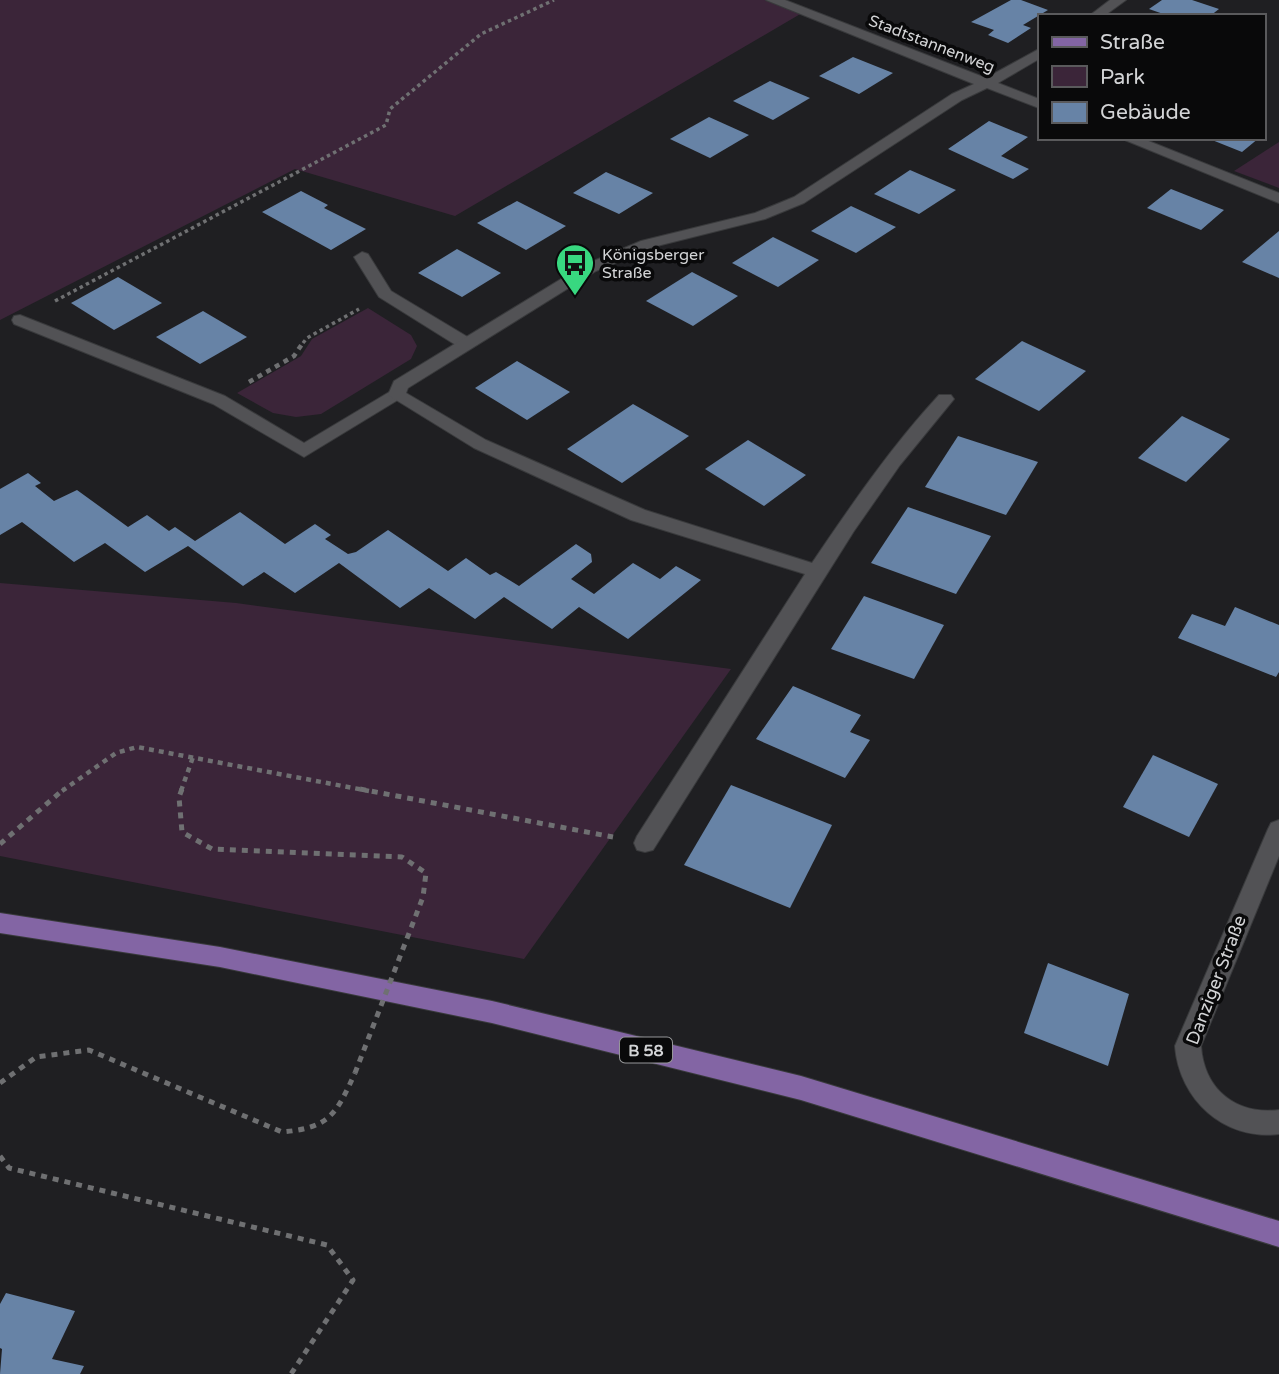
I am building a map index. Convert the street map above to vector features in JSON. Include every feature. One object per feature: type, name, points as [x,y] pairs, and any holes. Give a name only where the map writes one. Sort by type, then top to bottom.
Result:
[{"type":"main road","name":"B 58","points":[[0,923],[220,957],[519,1018],[801,1088],[1279,1234]]},
{"type":"street","name":"Stadtstannenweg","points":[[773,0],[1038,104]]},
{"type":"street","points":[[1099,14],[1119,0]]},
{"type":"street","points":[[20,320],[219,400],[304,451],[397,395],[400,385],[465,343],[590,268],[647,244],[760,216],[799,200],[957,97],[1010,72],[1038,54]]},
{"type":"street","points":[[1132,140],[1279,198]]},
{"type":"street","points":[[362,257],[384,295],[465,343]]},
{"type":"street","points":[[397,395],[480,444],[638,515],[817,571]]},
{"type":"street","points":[[645,843],[882,473],[945,399]]},
{"type":"street","name":"Danziger Straße","points":[[1279,828],[1188,1046],[1189,1065],[1198,1085],[1214,1103],[1235,1116],[1254,1122],[1279,1122]]},
{"type":"path","points":[[20,320],[386,125],[390,108],[481,34],[554,0]]},
{"type":"path","points":[[219,400],[294,356],[307,338],[384,295]]},
{"type":"path","points":[[0,844],[112,754],[129,748],[145,748],[645,843]]},
{"type":"path","points":[[0,1083],[36,1057],[89,1050],[282,1132],[312,1130],[335,1116],[355,1073],[423,897],[426,873],[402,857],[212,849],[182,832],[179,797],[193,757]]},
{"type":"path","points":[[0,1156],[9,1168],[327,1245],[354,1280],[291,1374]]},
{"type":"green space","points":[[0,0],[767,0],[802,13],[455,216],[295,169],[0,320]]},
{"type":"green space","points":[[1279,142],[1279,188],[1234,171]]},
{"type":"green space","points":[[368,308],[411,335],[417,346],[411,359],[321,414],[296,417],[273,413],[237,393],[301,356],[312,339]]},
{"type":"green space","points":[[0,583],[236,603],[731,669],[524,959],[0,856]]},
{"type":"building","points":[[1011,0],[1021,0],[1048,10],[1023,25],[1031,28],[1008,43],[988,35],[994,30],[971,22]]},
{"type":"building","points":[[1162,0],[1192,0],[1219,9],[1213,14],[1163,14],[1149,9]]},
{"type":"building","points":[[853,57],[893,73],[859,94],[819,76]]},
{"type":"building","points":[[770,81],[810,98],[773,120],[733,101]]},
{"type":"building","points":[[709,117],[749,135],[710,158],[670,139]]},
{"type":"building","points":[[989,121],[1028,137],[1001,156],[1029,169],[1013,179],[948,149]]},
{"type":"building","points":[[1212,140],[1257,140],[1242,152]]},
{"type":"building","points":[[910,170],[956,190],[919,214],[874,194]]},
{"type":"building","points":[[606,172],[653,193],[619,214],[573,193]]},
{"type":"building","points":[[1171,189],[1224,210],[1201,230],[1147,208]]},
{"type":"building","points":[[301,191],[328,205],[324,208],[366,229],[331,250],[262,212]]},
{"type":"building","points":[[517,201],[566,226],[526,250],[477,223]]},
{"type":"building","points":[[851,206],[896,227],[856,253],[811,231]]},
{"type":"building","points":[[1279,231],[1279,278],[1242,262]]},
{"type":"building","points":[[773,237],[819,260],[778,287],[732,263]]},
{"type":"building","points":[[457,249],[501,273],[462,297],[418,273]]},
{"type":"building","points":[[692,272],[738,296],[693,326],[646,301]]},
{"type":"building","points":[[118,277],[162,303],[114,330],[71,303]]},
{"type":"building","points":[[203,311],[247,337],[200,364],[156,337]]},
{"type":"building","points":[[1022,341],[1086,371],[1039,411],[975,379]]},
{"type":"building","points":[[517,361],[570,392],[527,420],[475,388]]},
{"type":"building","points":[[633,404],[689,436],[622,483],[567,449]]},
{"type":"building","points":[[1182,416],[1230,439],[1186,482],[1138,458]]},
{"type":"building","points":[[958,436],[1038,462],[1006,515],[925,487]]},
{"type":"building","points":[[748,440],[806,475],[764,506],[705,469]]},
{"type":"building","points":[[28,473],[41,483],[35,486],[54,501],[77,490],[128,527],[147,515],[169,531],[175,527],[195,541],[240,512],[285,544],[315,524],[331,535],[325,539],[348,554],[356,552],[388,530],[448,571],[466,558],[490,575],[496,572],[519,586],[576,544],[591,554],[592,562],[571,579],[594,594],[633,563],[660,579],[676,566],[701,580],[628,639],[579,607],[552,629],[504,597],[475,619],[429,588],[400,608],[339,563],[295,593],[264,572],[243,586],[188,546],[145,572],[105,543],[74,562],[22,522],[0,535],[0,489]]},
{"type":"building","points":[[908,507],[991,536],[956,594],[871,563]]},
{"type":"building","points":[[864,596],[944,625],[914,679],[831,649]]},
{"type":"building","points":[[1235,607],[1279,625],[1279,672],[1276,677],[1178,638],[1192,614],[1225,626]]},
{"type":"building","points":[[793,686],[861,715],[850,732],[870,740],[845,778],[756,739]]},
{"type":"building","points":[[1153,755],[1218,784],[1189,837],[1123,807]]},
{"type":"building","points":[[731,785],[832,825],[790,908],[684,865]]},
{"type":"building","points":[[1048,963],[1129,994],[1108,1066],[1024,1033]]},
{"type":"building","points":[[6,1293],[75,1311],[52,1359],[84,1366],[80,1374],[0,1374],[0,1304]]},
{"type":"place","name":"Königsberger Straße","points":[[575,297]]}]
